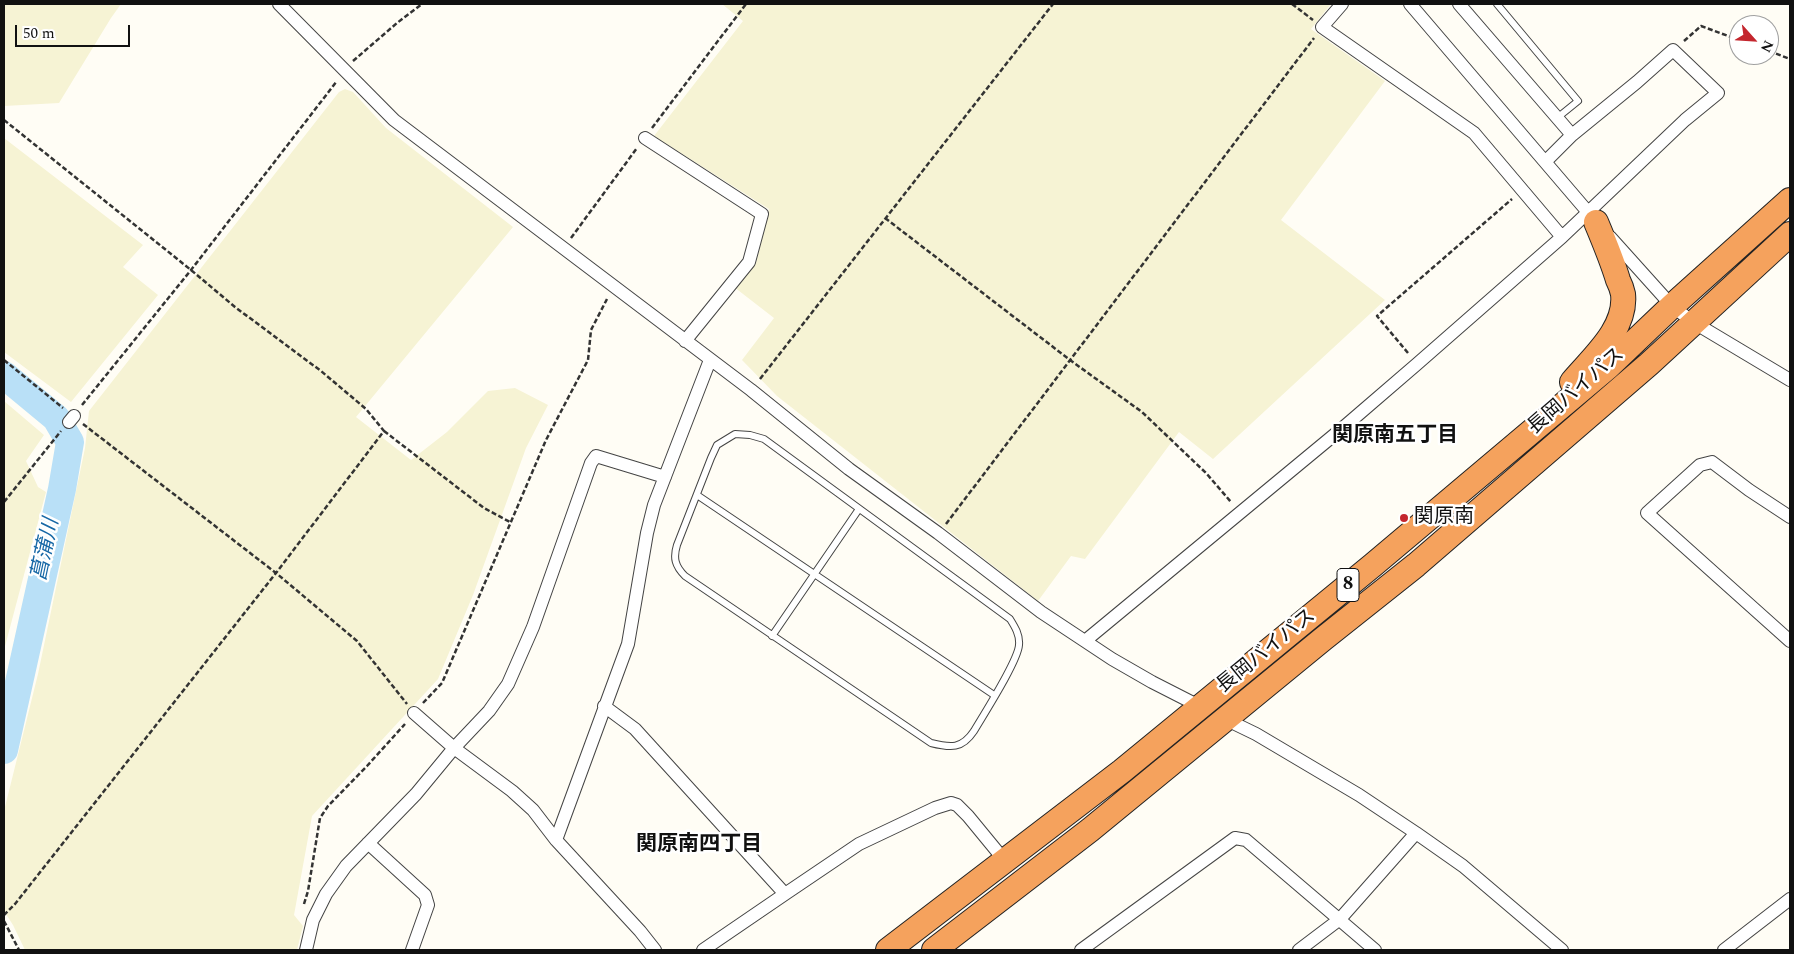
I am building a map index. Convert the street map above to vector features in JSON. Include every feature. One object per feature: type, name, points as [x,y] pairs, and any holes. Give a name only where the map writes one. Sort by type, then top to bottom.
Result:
[{"type":"highway","name":"長岡バイパス","points":[[888,950],[1122,771],[1366,571],[1608,367],[1672,306],[1790,200]]},
{"type":"highway","points":[[1519,441],[1606,342],[1615,330],[1620,318],[1623,293],[1592,217]]},
{"type":"highway","name":"長岡バイパス","points":[[934,950],[1090,830],[1422,559],[1642,370],[1790,234]]},
{"type":"street","points":[[279,4],[394,120],[751,390],[849,469],[938,533],[1041,612],[1112,659],[1152,682],[1273,744],[1359,795],[1416,832],[1463,866],[1562,950]]},
{"type":"street","points":[[1342,4],[1322,27],[1474,133],[1562,237]]},
{"type":"street","points":[[1410,4],[1592,217],[1672,306],[1693,322],[1790,380]]},
{"type":"street","points":[[1461,4],[1572,135]]},
{"type":"street","points":[[1085,641],[1241,513],[1417,364],[1562,237],[1592,217],[1685,120],[1718,93],[1673,50],[1572,135],[1546,161]]},
{"type":"street","points":[[645,138],[762,214],[749,262],[686,341]]},
{"type":"street","points":[[556,840],[628,644],[647,533],[665,477],[710,360]]},
{"type":"street","points":[[306,950],[313,920],[326,894],[346,866],[416,794],[454,748],[499,699],[516,667],[533,627],[591,463],[596,456],[665,477]]},
{"type":"street","points":[[1790,517],[1749,490],[1712,462],[1700,465],[1647,513],[1790,641]]},
{"type":"street","points":[[604,706],[635,729],[785,894]]},
{"type":"street","points":[[414,712],[454,748],[512,791],[533,810],[556,840],[640,931],[655,950]]},
{"type":"street","points":[[703,950],[859,844],[935,808],[951,803],[957,805],[968,816],[1005,862]]},
{"type":"street","points":[[1299,950],[1340,919],[1416,832]]},
{"type":"street","points":[[1081,950],[1235,838],[1246,840],[1375,950]]},
{"type":"street","points":[[368,843],[428,900],[412,950]]},
{"type":"street","points":[[1724,950],[1790,899]]},
{"type":"lane","points":[[1497,4],[1578,101],[1557,118]]},
{"type":"lane","points":[[735,434],[750,435],[764,439],[1010,620],[1020,639],[1019,647],[1013,663],[968,740],[961,744],[943,746],[931,743],[685,576],[677,568],[676,545],[697,495],[717,445],[735,434]]},
{"type":"lane","points":[[697,495],[994,695]]},
{"type":"lane","points":[[772,636],[859,508]]},
{"type":"path","points":[[71,419],[191,270],[345,70],[359,55],[422,4]]},
{"type":"path","points":[[564,248],[746,4]]},
{"type":"path","points":[[751,390],[1053,4]]},
{"type":"path","points":[[938,533],[1322,27],[1292,4]]},
{"type":"path","points":[[1673,50],[1702,26],[1729,36]]},
{"type":"path","points":[[4,120],[191,270],[234,307],[321,372],[366,409],[384,431],[484,508],[510,522]]},
{"type":"path","points":[[1417,364],[1377,316],[1522,190]]},
{"type":"path","points":[[884,218],[1070,360],[1142,412],[1206,473],[1241,513]]},
{"type":"path","points":[[313,920],[306,917],[302,910],[308,891],[320,818],[328,806],[368,766],[414,712],[442,683],[546,440],[588,360],[591,330],[604,303],[615,288]]},
{"type":"path","points":[[4,360],[71,419],[276,573],[356,641],[414,712]]},
{"type":"path","points":[[4,915],[276,573],[384,431]]},
{"type":"path","points":[[4,502],[55,439]]},
{"type":"path","points":[[4,921],[18,950]]},
{"type":"shaded area","points":[[4,4],[121,4],[59,103],[4,106]]},
{"type":"shaded area","points":[[722,4],[1331,4],[1311,29],[1385,81],[1281,220],[1385,300],[1213,459],[1179,432],[1085,559],[1071,556],[1038,601],[777,396],[742,360],[774,318],[734,287],[756,263],[769,209],[654,136],[743,21]]},
{"type":"shaded area","points":[[345,89],[353,92],[386,128],[513,227],[356,417],[411,460],[447,432],[488,391],[515,388],[548,405],[526,448],[473,595],[438,679],[312,816],[294,915],[303,926],[297,950],[25,950],[4,911],[4,811],[38,674],[85,448],[89,411],[339,92]]},
{"type":"shaded area","points":[[4,138],[143,245],[123,267],[158,295],[71,402],[4,352]]},
{"type":"shaded area","points":[[4,401],[44,435],[26,461],[38,487],[46,492],[4,650]]},
{"type":"waterway","name":"菖蒲川","points":[[4,375],[56,418],[70,442],[62,489],[4,750]]},
{"type":"place","name":"関原南","points":[[1404,518]]},
{"type":"district","name":"関原南五丁目","points":[[1395,437]]},
{"type":"district","name":"関原南四丁目","points":[[699,846]]}]
